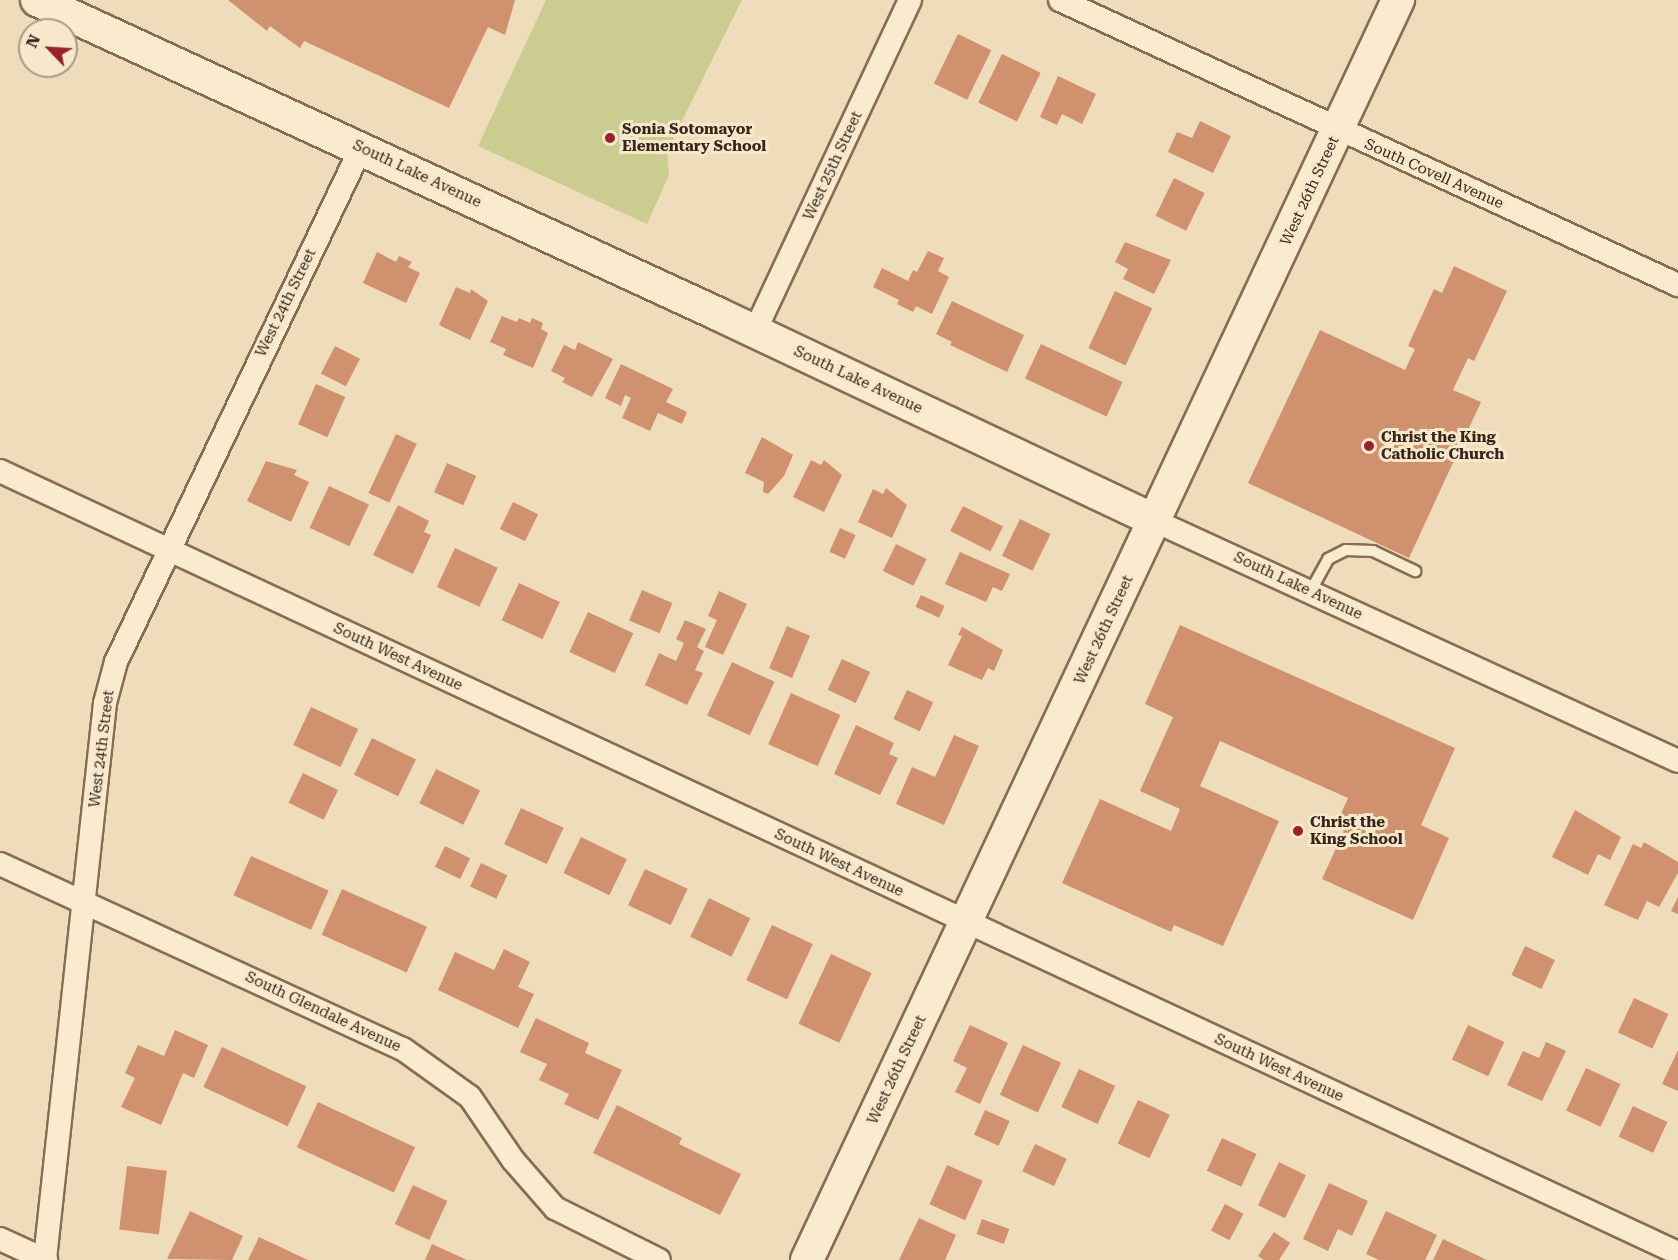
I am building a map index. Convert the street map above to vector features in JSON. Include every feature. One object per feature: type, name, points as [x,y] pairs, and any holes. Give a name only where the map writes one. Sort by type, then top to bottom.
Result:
[{"type":"main road","name":"West 26th Street","points":[[807,1260],[1398,0]]},
{"type":"main road","name":"South Lake Avenue","points":[[40,1],[755,331],[1155,521]]},
{"type":"street","name":"West 25th Street","points":[[755,331],[910,0]]},
{"type":"street","name":"South Covell Avenue","points":[[1060,0],[1338,131],[1678,285]]},
{"type":"street","name":"West 24th Street","points":[[45,1260],[105,703],[116,662],[167,549],[361,148]]},
{"type":"street","name":"South West Avenue","points":[[0,471],[1678,1253]]},
{"type":"street","name":"South Lake Avenue","points":[[1155,521],[1678,761]]},
{"type":"street","name":"South Glendale Avenue","points":[[0,864],[404,1049],[470,1096],[513,1160],[555,1208],[659,1260]]},
{"type":"street","points":[[0,1239],[45,1260]]},
{"type":"lane","points":[[1310,592],[1328,559],[1346,550],[1373,551],[1415,572]]},
{"type":"green space","points":[[546,0],[742,0],[667,151],[669,175],[647,224],[478,146]]},
{"type":"building","points":[[228,0],[515,0],[505,35],[488,27],[449,108],[304,41],[300,48],[270,26],[267,31]]},
{"type":"building","points":[[958,34],[991,50],[967,100],[934,83]]},
{"type":"building","points":[[1002,54],[1041,73],[1017,121],[978,103]]},
{"type":"building","points":[[1058,76],[1096,94],[1082,124],[1062,114],[1057,125],[1040,117]]},
{"type":"building","points":[[1200,121],[1231,136],[1213,173],[1168,152],[1177,132],[1192,138]]},
{"type":"building","points":[[1174,178],[1205,193],[1186,231],[1156,216]]},
{"type":"building","points":[[1125,242],[1171,260],[1154,294],[1123,279],[1128,269],[1115,262]]},
{"type":"building","points":[[928,251],[944,258],[938,271],[949,277],[932,314],[916,306],[913,312],[897,304],[899,300],[873,287],[882,268],[908,281],[913,270],[917,272]]},
{"type":"building","points":[[377,252],[396,262],[399,256],[412,262],[408,267],[420,273],[406,303],[363,283]]},
{"type":"building","points":[[1454,266],[1507,291],[1474,361],[1468,358],[1453,390],[1481,402],[1409,558],[1248,483],[1320,330],[1405,370],[1415,349],[1408,346],[1434,289],[1442,293]]},
{"type":"building","points":[[456,287],[470,293],[471,289],[488,301],[470,340],[439,325]]},
{"type":"building","points":[[1115,291],[1152,308],[1126,365],[1088,348]]},
{"type":"building","points":[[952,301],[1024,335],[1007,372],[950,345],[952,342],[936,334]]},
{"type":"building","points":[[502,316],[517,322],[519,318],[530,323],[532,318],[543,323],[541,329],[548,333],[533,368],[503,355],[506,349],[490,342]]},
{"type":"building","points":[[578,342],[613,359],[592,397],[562,382],[565,378],[551,371],[564,345],[575,350]]},
{"type":"building","points":[[1041,344],[1123,382],[1107,416],[1025,378]]},
{"type":"building","points":[[335,346],[360,359],[346,386],[321,374]]},
{"type":"building","points":[[621,364],[673,389],[666,402],[687,412],[682,424],[658,413],[650,431],[622,418],[631,398],[625,395],[621,406],[605,398]]},
{"type":"building","points":[[316,384],[345,397],[327,437],[298,424]]},
{"type":"building","points":[[396,434],[417,444],[389,503],[369,493]]},
{"type":"building","points":[[762,437],[793,455],[784,476],[768,494],[763,492],[764,482],[745,473]]},
{"type":"building","points":[[811,460],[821,465],[824,460],[842,475],[824,512],[793,497]]},
{"type":"building","points":[[266,461],[297,470],[294,475],[309,482],[291,522],[247,501]]},
{"type":"building","points":[[447,463],[476,476],[463,505],[434,492]]},
{"type":"building","points":[[329,486],[369,505],[349,546],[310,528]]},
{"type":"building","points":[[886,488],[907,505],[892,538],[858,522],[873,489],[883,494]]},
{"type":"building","points":[[513,502],[538,514],[525,541],[500,529]]},
{"type":"building","points":[[398,505],[429,521],[424,532],[431,535],[413,574],[373,555]]},
{"type":"building","points":[[963,506],[1003,526],[990,551],[950,531]]},
{"type":"building","points":[[1020,519],[1051,534],[1033,571],[1002,556]]},
{"type":"building","points":[[840,528],[856,535],[845,559],[829,552]]},
{"type":"building","points":[[896,544],[927,559],[913,586],[883,571]]},
{"type":"building","points":[[455,548],[498,568],[479,607],[437,587]]},
{"type":"building","points":[[960,552],[1010,574],[1002,591],[993,587],[986,602],[945,584]]},
{"type":"building","points":[[519,583],[560,602],[542,639],[502,620]]},
{"type":"building","points":[[642,590],[672,603],[659,633],[629,620]]},
{"type":"building","points":[[719,591],[747,604],[723,655],[705,647],[717,620],[708,616]]},
{"type":"building","points":[[921,595],[945,606],[939,618],[916,607]]},
{"type":"building","points":[[588,612],[633,633],[615,673],[569,652]]},
{"type":"building","points":[[685,620],[706,629],[697,647],[704,651],[695,670],[703,673],[687,705],[645,685],[659,653],[676,661],[684,643],[676,639]]},
{"type":"building","points":[[1180,625],[1455,748],[1421,825],[1449,838],[1413,920],[1322,879],[1344,831],[1335,827],[1348,798],[1220,741],[1200,786],[1279,821],[1223,946],[1174,925],[1171,932],[1062,883],[1100,799],[1171,831],[1180,809],[1140,791],[1173,717],[1145,704]]},
{"type":"building","points":[[787,626],[810,636],[792,678],[769,668]]},
{"type":"building","points":[[962,627],[1003,650],[994,671],[988,668],[982,680],[948,665],[962,636],[958,635]]},
{"type":"building","points":[[842,659],[870,672],[856,703],[828,690]]},
{"type":"building","points":[[732,662],[775,682],[750,735],[707,715]]},
{"type":"building","points":[[907,690],[933,702],[920,731],[893,719]]},
{"type":"building","points":[[791,693],[840,715],[818,766],[768,744]]},
{"type":"building","points":[[311,707],[358,729],[340,767],[293,745]]},
{"type":"building","points":[[856,725],[894,743],[889,754],[898,758],[880,795],[834,774]]},
{"type":"building","points":[[954,735],[979,746],[944,825],[896,804],[912,767],[935,777]]},
{"type":"building","points":[[372,738],[416,759],[398,796],[354,775]]},
{"type":"building","points":[[436,769],[480,790],[463,825],[419,803]]},
{"type":"building","points":[[303,773],[338,790],[324,820],[289,803]]},
{"type":"building","points":[[521,808],[564,828],[547,864],[504,844]]},
{"type":"building","points":[[1575,810],[1621,837],[1610,860],[1598,854],[1588,875],[1552,857]]},
{"type":"building","points":[[581,837],[627,859],[609,895],[563,873]]},
{"type":"building","points":[[1644,842],[1678,862],[1678,873],[1659,907],[1647,901],[1638,920],[1604,905],[1633,844],[1641,848]]},
{"type":"building","points":[[445,846],[470,858],[460,879],[435,867]]},
{"type":"building","points":[[251,856],[329,891],[311,930],[234,895]]},
{"type":"building","points":[[481,863],[507,875],[496,899],[470,887]]},
{"type":"building","points":[[645,869],[688,889],[671,925],[628,905]]},
{"type":"building","points":[[342,889],[427,927],[407,973],[322,935]]},
{"type":"building","points":[[1678,897],[1678,914],[1671,911]]},
{"type":"building","points":[[709,898],[750,918],[731,957],[690,937]]},
{"type":"building","points":[[772,925],[813,944],[787,999],[746,980]]},
{"type":"building","points":[[1525,946],[1555,960],[1541,989],[1511,975]]},
{"type":"building","points":[[504,949],[530,962],[518,987],[534,994],[518,1028],[438,990],[455,952],[494,970]]},
{"type":"building","points":[[831,954],[872,973],[839,1043],[798,1024]]},
{"type":"building","points":[[1634,998],[1668,1014],[1652,1048],[1618,1032]]},
{"type":"building","points":[[536,1018],[589,1043],[585,1053],[622,1070],[598,1120],[564,1104],[569,1094],[539,1080],[547,1064],[520,1052]]},
{"type":"building","points":[[970,1025],[1008,1043],[980,1104],[955,1092],[967,1068],[953,1061]]},
{"type":"building","points":[[1468,1025],[1504,1042],[1488,1076],[1452,1059]]},
{"type":"building","points":[[175,1030],[208,1045],[194,1078],[183,1073],[161,1125],[121,1107],[135,1078],[125,1073],[138,1045],[164,1056]]},
{"type":"building","points":[[1546,1042],[1566,1051],[1542,1101],[1507,1085],[1523,1051],[1539,1058]]},
{"type":"building","points":[[1023,1045],[1061,1063],[1038,1113],[1000,1095]]},
{"type":"building","points":[[222,1047],[306,1086],[288,1126],[203,1087]]},
{"type":"building","points":[[1678,1050],[1678,1091],[1662,1084]]},
{"type":"building","points":[[1586,1068],[1620,1084],[1601,1127],[1566,1111]]},
{"type":"building","points":[[1079,1069],[1115,1086],[1098,1124],[1061,1107]]},
{"type":"building","points":[[1138,1100],[1170,1115],[1149,1158],[1118,1144]]},
{"type":"building","points":[[318,1102],[415,1147],[394,1193],[297,1147]]},
{"type":"building","points":[[617,1105],[682,1138],[679,1144],[741,1174],[720,1215],[593,1153]]},
{"type":"building","points":[[1633,1106],[1667,1122],[1653,1153],[1619,1137]]},
{"type":"building","points":[[985,1110],[1010,1121],[999,1146],[974,1135]]},
{"type":"building","points":[[1222,1138],[1256,1154],[1241,1187],[1207,1171]]},
{"type":"building","points":[[1035,1144],[1067,1159],[1054,1186],[1022,1171]]},
{"type":"building","points":[[1279,1162],[1306,1175],[1285,1218],[1258,1205]]},
{"type":"building","points":[[947,1165],[983,1181],[965,1220],[930,1204]]},
{"type":"building","points":[[127,1166],[167,1171],[159,1234],[119,1230]]},
{"type":"building","points":[[1329,1183],[1368,1201],[1352,1236],[1338,1229],[1328,1251],[1303,1239]]},
{"type":"building","points":[[413,1185],[447,1201],[429,1240],[395,1224]]},
{"type":"building","points":[[1225,1204],[1244,1214],[1229,1240],[1211,1230]]},
{"type":"building","points":[[190,1211],[243,1236],[232,1260],[167,1259]]},
{"type":"building","points":[[1386,1211],[1437,1235],[1425,1260],[1379,1260],[1366,1254]]},
{"type":"building","points":[[919,1218],[956,1235],[945,1260],[899,1260]]},
{"type":"building","points":[[982,1219],[1009,1229],[1004,1244],[977,1234]]},
{"type":"building","points":[[1274,1232],[1290,1243],[1279,1260],[1264,1260],[1258,1256]]},
{"type":"building","points":[[259,1237],[308,1260],[248,1260]]},
{"type":"building","points":[[1443,1239],[1487,1260],[1433,1260]]},
{"type":"building","points":[[432,1244],[467,1260],[425,1260]]},
{"type":"place","name":"Sonia Sotomayor Elementary School","points":[[610,138]]},
{"type":"place","name":"Christ the King Catholic Church","points":[[1369,446]]},
{"type":"place","name":"Christ the King School","points":[[1298,831]]}]
